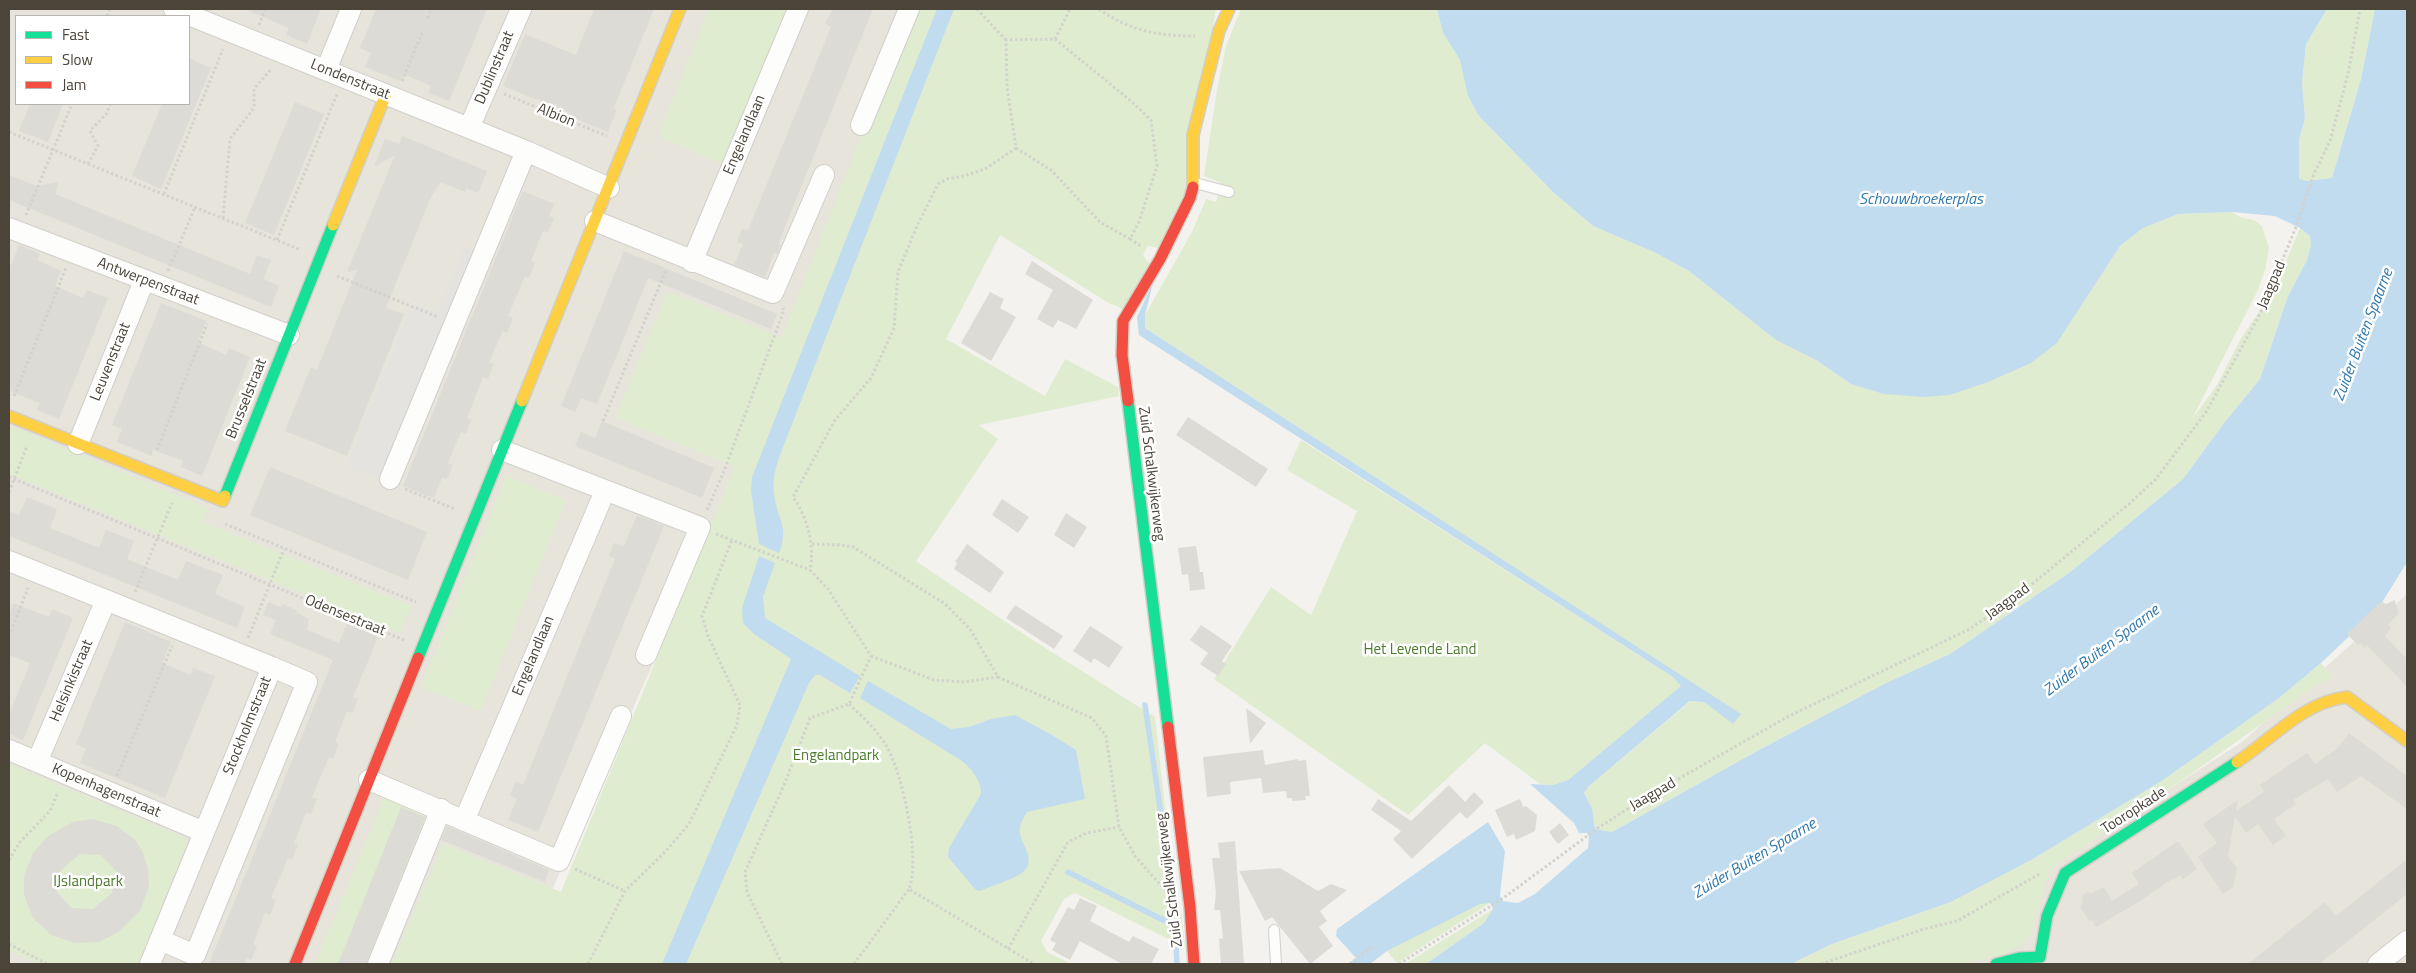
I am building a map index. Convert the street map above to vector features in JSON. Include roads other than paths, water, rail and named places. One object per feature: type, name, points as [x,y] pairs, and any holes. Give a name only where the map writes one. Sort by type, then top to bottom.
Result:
[{"type":"street","points":[[335,74],[352,9]]},
{"type":"street","name":"Dublinstraat","points":[[469,128],[521,9]]},
{"type":"street","points":[[295,964],[436,609],[596,222],[680,9]]},
{"type":"street","name":"Engelandlaan","points":[[692,262],[798,9]]},
{"type":"street","points":[[861,125],[909,9]]},
{"type":"street","name":"Zuid Schalkwijkerweg","points":[[1194,964],[1190,907],[1122,355],[1123,321],[1160,259],[1190,198],[1194,183],[1193,135],[1218,36],[1229,9]]},
{"type":"street","name":"Londenstraat","points":[[179,10],[526,151],[609,188]]},
{"type":"street","name":"Brusselstraat","points":[[78,444],[223,501],[318,262],[391,96]]},
{"type":"street","points":[[390,479],[526,151]]},
{"type":"street","points":[[596,222],[773,293],[824,175]]},
{"type":"street","name":"Antwerpenstraat","points":[[14,230],[289,335]]},
{"type":"street","name":"Leuvenstraat","points":[[78,444],[153,284]]},
{"type":"street","points":[[9,416],[78,444]]},
{"type":"street","points":[[502,450],[700,527],[646,655]]},
{"type":"street","name":"Engelandlaan","points":[[464,821],[605,491]]},
{"type":"street","name":"Stockholmstraat","points":[[9,561],[272,667],[150,964]]},
{"type":"street","name":"Helsinkistraat","points":[[37,762],[106,600]]},
{"type":"street","points":[[160,940],[195,954],[281,746],[307,682],[272,667]]},
{"type":"street","name":"Tooropkade","points":[[2046,961],[2047,916],[2066,873],[2245,757],[2306,711],[2329,699],[2346,697],[2407,742]]},
{"type":"street","points":[[369,780],[559,861],[620,716]]},
{"type":"street","name":"Kopenhagenstraat","points":[[9,750],[204,832]]},
{"type":"street","points":[[378,964],[441,810]]},
{"type":"street","points":[[2378,964],[2407,941]]},
{"type":"street","points":[[1996,964],[2019,958],[2046,961]]},
{"type":"lane","points":[[1194,183],[1229,192]]},
{"type":"lane","points":[[1274,930],[1276,964]]},
{"type":"water","points":[[937,9],[954,9],[777,464],[774,478],[775,501],[783,529],[779,553],[759,544],[751,491],[752,477]]},
{"type":"water","points":[[1437,9],[2327,9],[2306,44],[2302,83],[2305,118],[2299,140],[2299,179],[2307,181],[2332,178],[2361,79],[2375,9],[2407,9],[2407,562],[2378,609],[2321,663],[2279,698],[2163,780],[2033,859],[1951,902],[1832,944],[1791,964],[1426,964],[1484,923],[1493,909],[1490,903],[1480,904],[1387,951],[1370,964],[1348,964],[1356,958],[1336,936],[1337,929],[1488,822],[1505,851],[1500,895],[1502,901],[1518,903],[1535,894],[1588,848],[1589,837],[1587,833],[1579,833],[1574,823],[1530,784],[1553,785],[1568,780],[1681,686],[1673,677],[1139,335],[1137,317],[1153,283],[1145,315],[1145,328],[1741,714],[1733,724],[1704,702],[1690,701],[1589,786],[1584,793],[1592,808],[1595,829],[1612,832],[1759,750],[1886,683],[1950,654],[2069,573],[2183,479],[2224,423],[2260,379],[2288,296],[2307,260],[2311,245],[2310,236],[2300,228],[2275,216],[2232,212],[2178,214],[2143,228],[2120,246],[2057,343],[2031,363],[1988,382],[1950,395],[1923,397],[1884,394],[1851,384],[1816,360],[1776,340],[1689,271],[1656,253],[1593,226],[1553,192],[1478,115],[1468,96],[1460,60],[1443,33]]},
{"type":"water","points":[[759,556],[775,563],[763,597],[765,618],[860,676],[850,693],[820,675],[815,675],[809,683],[686,964],[662,964],[791,659],[754,634],[743,623],[742,608]]},
{"type":"water","points":[[868,681],[951,729],[969,727],[991,719],[1015,715],[1052,735],[1076,750],[1085,799],[1027,812],[1021,823],[1020,833],[1028,855],[1028,866],[1020,874],[1009,880],[980,891],[976,890],[948,857],[949,848],[981,794],[978,780],[962,761],[860,698]]},
{"type":"waterway","points":[[1145,705],[1171,883]]},
{"type":"waterway","points":[[1068,872],[1175,926],[1177,964]]},
{"type":"water label","name":"Schouwbroekerplas","points":[[1921,200]]},
{"type":"water label","name":"Zuider Buiten Spaarne","points":[[2364,335]]},
{"type":"water label","name":"Zuider Buiten Spaarne","points":[[2102,651]]},
{"type":"water label","name":"Zuider Buiten Spaarne","points":[[1755,859]]},
{"type":"park label","name":"Het Levende Land","points":[[1420,650]]},
{"type":"park label","name":"Engelandpark","points":[[836,756]]},
{"type":"park label","name":"IJslandpark","points":[[88,882]]}]
